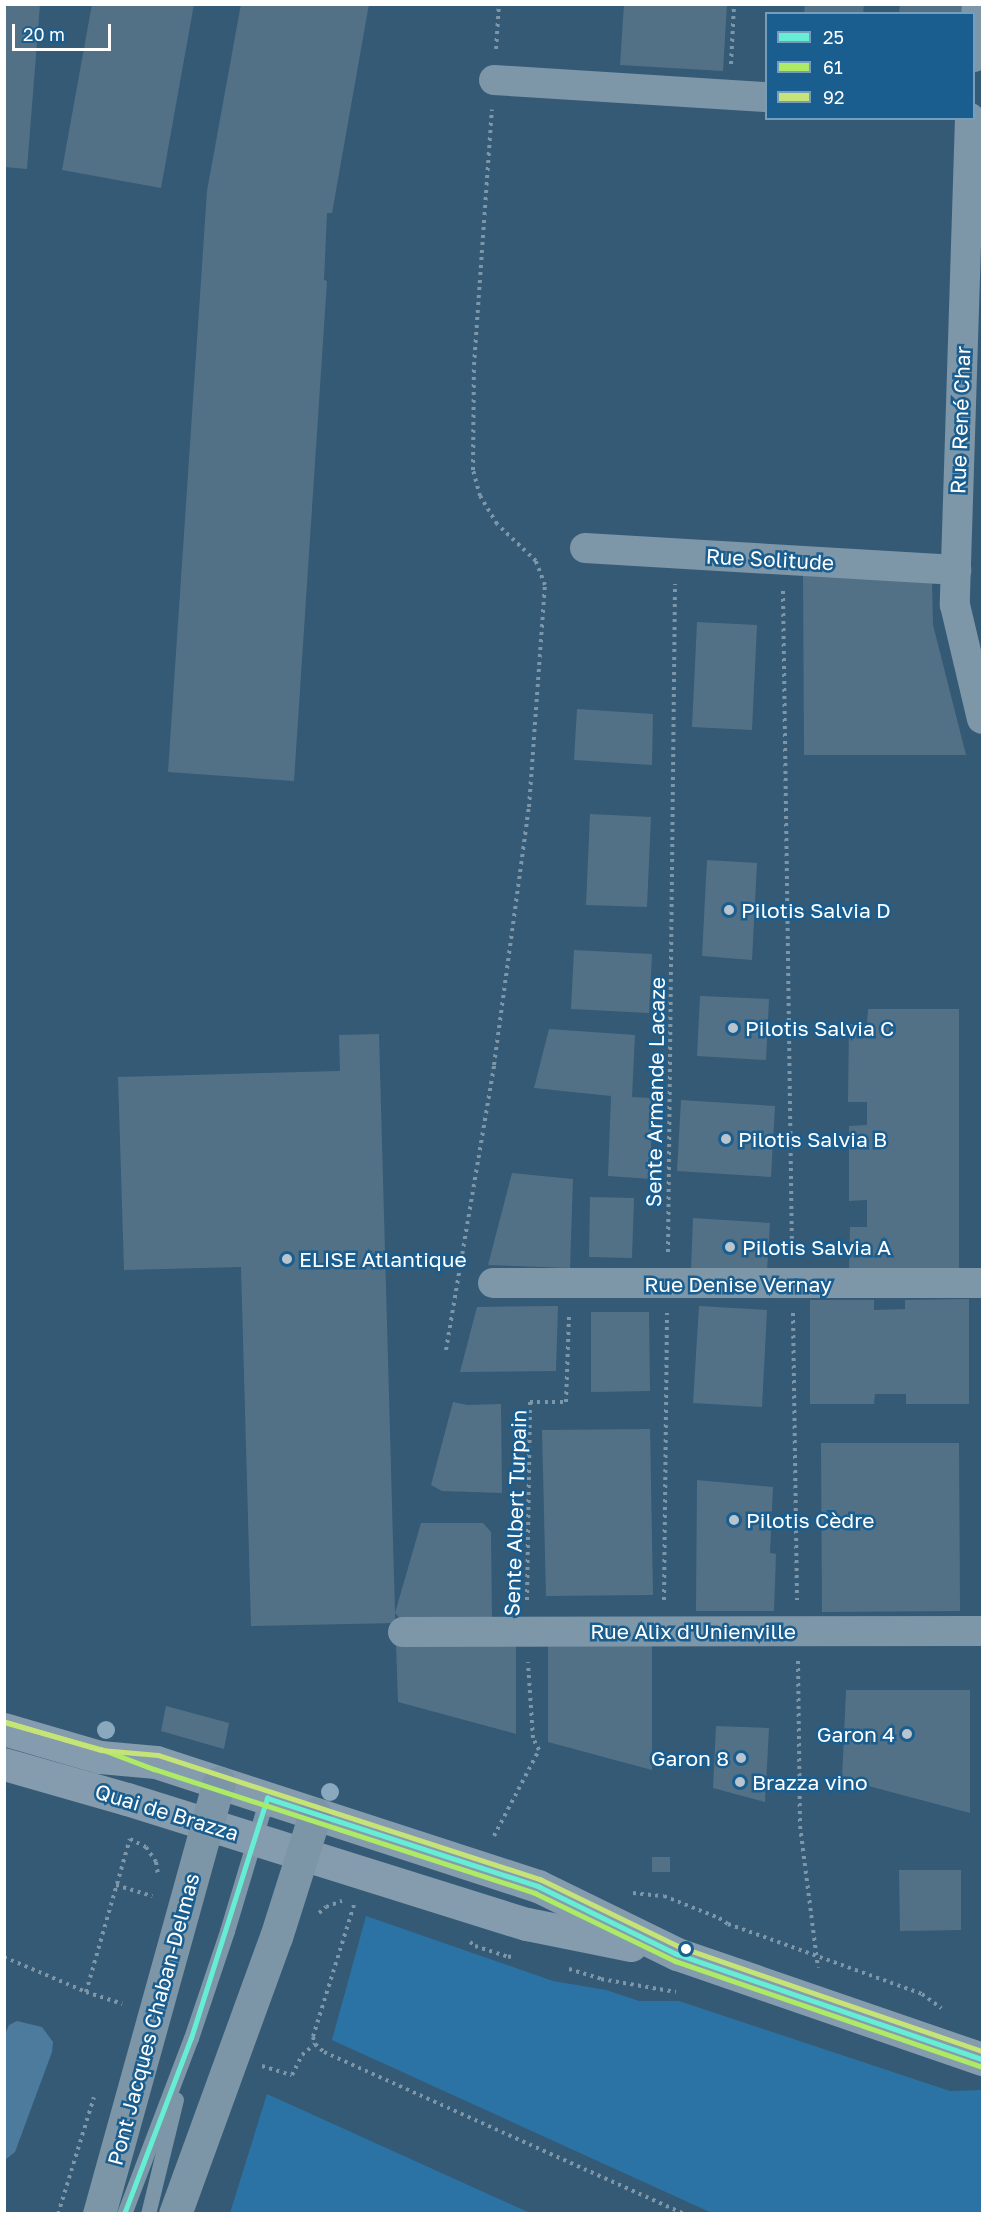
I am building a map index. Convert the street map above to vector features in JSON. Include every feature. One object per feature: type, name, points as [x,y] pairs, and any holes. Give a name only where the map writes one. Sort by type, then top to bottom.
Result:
[{"type":"main road","name":"Quai de Brazza","points":[[4,1729],[100,1757],[156,1762],[538,1886],[677,1954],[982,2059]]},
{"type":"main road","name":"Quai de Brazza","points":[[4,1764],[207,1824],[527,1924],[677,1954]]},
{"type":"main road","name":"Pont Jacques Chaban-Delmas","points":[[112,2211],[219,1782]]},
{"type":"main road","points":[[175,2214],[276,1937],[315,1814]]},
{"type":"street","points":[[975,39],[977,4]]},
{"type":"street","points":[[494,80],[765,97]]},
{"type":"street","name":"Rue René Char","points":[[970,120],[955,605],[982,718]]},
{"type":"street","name":"Rue Solitude","points":[[585,548],[956,570]]},
{"type":"street","name":"Rue Denise Vernay","points":[[493,1283],[982,1283]]},
{"type":"street","name":"Rue Alix d'Unienville","points":[[403,1632],[982,1631]]},
{"type":"lane","points":[[4,1714],[103,1742],[156,1762]]},
{"type":"lane","points":[[148,2214],[191,2038],[256,1839],[267,1798]]},
{"type":"lane","points":[[112,2211],[191,2038]]},
{"type":"path","points":[[446,1350],[494,1065],[527,819],[545,585],[536,561],[497,524],[480,496],[473,470],[474,365],[499,4]]},
{"type":"path","points":[[730,95],[734,4]]},
{"type":"path","name":"Sente Armande Lacaze","points":[[664,1631],[675,554]]},
{"type":"path","name":"Sente Albert Turpain","points":[[526,1631],[530,1402],[566,1402],[570,1284]]},
{"type":"path","points":[[492,1840],[539,1750],[533,1738],[526,1631]]},
{"type":"path","points":[[86,1992],[130,1839],[146,1847],[156,1862],[159,1880]]},
{"type":"path","points":[[116,1885],[153,1897],[156,1888]]},
{"type":"path","points":[[625,1893],[664,1896],[719,1918],[728,1924],[922,1994],[946,2013]]},
{"type":"path","points":[[311,1920],[326,1907],[342,1901],[355,1901],[313,2037],[315,2044],[324,2052],[685,2214]]},
{"type":"path","points":[[464,1936],[475,1946],[508,1957],[523,1955]]},
{"type":"path","points":[[4,1957],[86,1992],[122,2004]]},
{"type":"path","points":[[567,1969],[601,1979],[677,1992]]},
{"type":"path","points":[[271,2069],[292,2075],[302,2055],[315,2044]]},
{"type":"path","points":[[58,2214],[65,2192]]},
{"type":"shaded area","points":[[366,1916],[553,1981],[606,1990],[639,2001],[679,2001],[950,2091],[982,2090],[982,2213],[712,2213],[332,2040]]},
{"type":"shaded area","points":[[17,2021],[42,2027],[53,2042],[52,2052],[15,2152],[5,2160],[5,2034],[9,2025]]},
{"type":"shaded area","points":[[267,2094],[530,2213],[230,2213]]},
{"type":"building","points":[[4,4],[40,4],[27,169],[4,167]]},
{"type":"building","points":[[92,4],[194,4],[161,188],[62,170]]},
{"type":"building","points":[[241,4],[369,4],[332,213],[327,213],[324,280],[327,281],[294,781],[168,772],[207,191]]},
{"type":"building","points":[[624,4],[727,4],[723,71],[620,65]]},
{"type":"building","points":[[805,4],[864,4],[863,12],[804,12]]},
{"type":"building","points":[[900,4],[963,4],[963,12],[899,12]]},
{"type":"building","points":[[803,575],[932,582],[933,625],[966,755],[804,755]]},
{"type":"building","points":[[697,622],[757,625],[752,730],[692,727]]},
{"type":"building","points":[[577,709],[653,714],[652,765],[574,760]]},
{"type":"building","points":[[590,814],[651,817],[647,907],[586,905]]},
{"type":"building","name":"Pilotis Salvia D","points":[[707,860],[757,863],[752,960],[702,956]]},
{"type":"building","points":[[574,950],[652,954],[649,1013],[571,1009]]},
{"type":"building","name":"Pilotis Salvia C","points":[[700,996],[769,999],[766,1060],[697,1056]]},
{"type":"building","points":[[868,1009],[959,1009],[959,1270],[849,1270],[850,1227],[867,1227],[867,1200],[849,1201],[849,1126],[867,1125],[867,1102],[848,1102],[849,1024],[867,1024]]},
{"type":"building","points":[[549,1029],[635,1035],[632,1097],[651,1098],[651,1179],[608,1176],[611,1096],[534,1088]]},
{"type":"building","points":[[379,1034],[395,1623],[251,1626],[241,1267],[124,1270],[118,1077],[340,1071],[339,1035]]},
{"type":"building","name":"Pilotis Salvia B","points":[[681,1100],[775,1106],[771,1177],[677,1171]]},
{"type":"building","points":[[512,1173],[573,1179],[570,1268],[488,1265]]},
{"type":"building","points":[[590,1197],[634,1198],[632,1258],[589,1257]]},
{"type":"building","name":"Pilotis Salvia A","points":[[693,1218],[770,1223],[767,1271],[691,1271]]},
{"type":"building","points":[[969,1299],[969,1404],[906,1404],[906,1394],[875,1394],[874,1404],[810,1404],[810,1300],[874,1300],[874,1310],[905,1309],[905,1300]]},
{"type":"building","points":[[558,1306],[556,1371],[460,1372],[477,1307]]},
{"type":"building","points":[[699,1306],[767,1310],[762,1407],[693,1403]]},
{"type":"building","points":[[591,1312],[649,1312],[650,1391],[591,1392]]},
{"type":"building","points":[[453,1402],[467,1405],[501,1404],[502,1493],[442,1491],[431,1485]]},
{"type":"building","points":[[650,1429],[653,1595],[546,1596],[542,1430]]},
{"type":"building","points":[[821,1443],[959,1443],[960,1611],[822,1612]]},
{"type":"building","name":"Pilotis Cèdre","points":[[697,1480],[773,1487],[770,1553],[776,1554],[774,1611],[696,1611]]},
{"type":"building","points":[[421,1523],[483,1523],[491,1532],[492,1620],[403,1622],[395,1613]]},
{"type":"building","points":[[516,1643],[516,1734],[398,1702],[396,1644]]},
{"type":"building","points":[[652,1643],[652,1770],[548,1742],[548,1644]]},
{"type":"building","name":"Garon 4","points":[[846,1690],[970,1690],[970,1813],[842,1779]]},
{"type":"building","points":[[166,1706],[229,1723],[224,1749],[161,1731]]},
{"type":"building","name":"Garon 8","points":[[716,1726],[769,1728],[765,1802],[713,1788]]},
{"type":"building","points":[[652,1857],[670,1857],[670,1872],[652,1872]]},
{"type":"building","points":[[899,1870],[961,1870],[961,1930],[900,1931]]},
{"type":"transit line","name":"61","points":[[4,1722],[101,1749],[154,1769],[535,1893],[675,1961],[980,2066]]},
{"type":"transit line","name":"92","points":[[6,1722],[101,1750],[158,1755],[540,1879],[680,1947],[982,2051]]},
{"type":"transit line","name":"25","points":[[267,1798],[538,1886],[677,1954],[982,2059]]},
{"type":"transit line","name":"25","points":[[124,2214],[191,2038],[267,1798]]},
{"type":"place","name":"Pilotis Salvia D","points":[[729,910]]},
{"type":"place","name":"Pilotis Salvia C","points":[[733,1028]]},
{"type":"place","name":"Pilotis Salvia B","points":[[726,1139]]},
{"type":"place","name":"Pilotis Salvia A","points":[[730,1247]]},
{"type":"place","name":"ELISE Atlantique","points":[[287,1259]]},
{"type":"place","name":"Pilotis Cèdre","points":[[734,1520]]},
{"type":"place","name":"Garon 4","points":[[907,1734]]},
{"type":"place","name":"Garon 8","points":[[741,1758]]},
{"type":"place","name":"Brazza vino","points":[[740,1782]]}]
